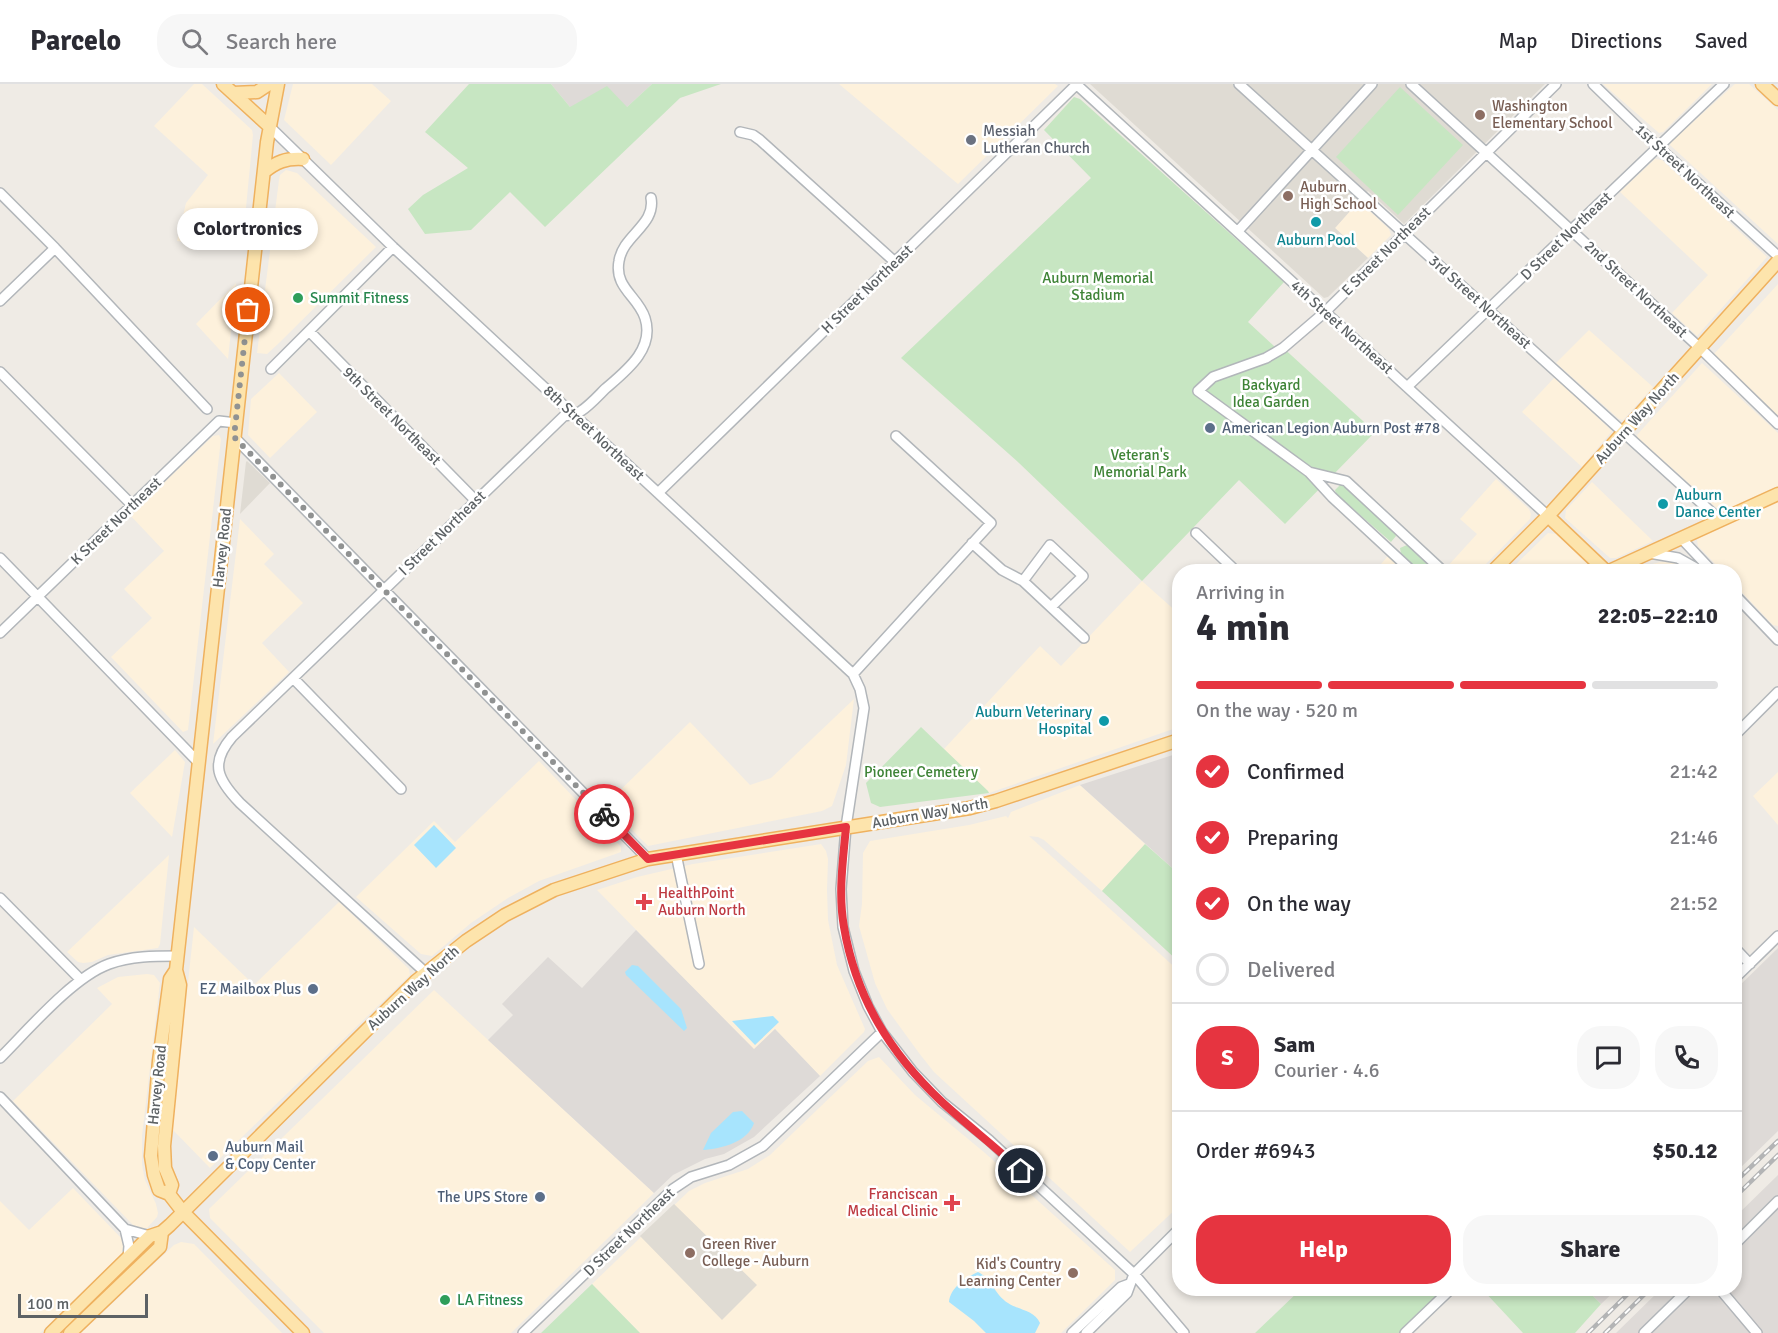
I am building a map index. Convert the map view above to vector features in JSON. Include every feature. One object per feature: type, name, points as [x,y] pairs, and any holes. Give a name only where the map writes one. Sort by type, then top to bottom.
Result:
[{"type":"main road","name":"8th Street Northeast","points":[[223,84],[269,126]]},
{"type":"main road","points":[[233,93],[257,92],[269,84]]},
{"type":"main road","name":"Harvey Road","points":[[169,1194],[172,1185],[163,1159],[180,985],[176,970],[269,126],[278,84]]},
{"type":"main road","points":[[1762,84],[1778,99]]},
{"type":"main road","points":[[264,172],[278,161],[303,159]]},
{"type":"main road","name":"Auburn Way North","points":[[1500,564],[1548,516],[1778,261]]},
{"type":"main road","points":[[1625,564],[1778,494]]},
{"type":"main road","name":"4th Street Northeast","points":[[1548,516],[1599,564]]},
{"type":"main road","name":"Auburn Way North","points":[[51,1333],[128,1258],[183,1212],[426,972],[466,940],[505,915],[554,890],[648,859],[983,805],[1172,742]]},
{"type":"main road","name":"Harvey Road","points":[[176,970],[170,979],[159,1061],[151,1156],[159,1190],[169,1194],[183,1212],[303,1333]]},
{"type":"main road","points":[[159,1061],[164,1071],[161,1098],[168,1100]]},
{"type":"main road","name":"Auburn Way North","points":[[70,1333],[160,1247],[156,1234]]},
{"type":"street","name":"4th Street Northeast","points":[[1076,84],[1548,516]]},
{"type":"street","name":"H Street Northeast","points":[[658,493],[1076,84]]},
{"type":"street","name":"3rd Street Northeast","points":[[1239,84],[1720,520]]},
{"type":"street","points":[[1238,231],[1372,84]]},
{"type":"street","name":"2nd Street Northeast","points":[[1411,84],[1701,348],[1778,424]]},
{"type":"street","name":"E Street Northeast","points":[[1310,472],[1198,391],[1213,377],[1276,353],[1325,312],[1556,84]]},
{"type":"street","name":"1st Street Northeast","points":[[1593,84],[1658,147],[1778,256]]},
{"type":"street","name":"D Street Northeast","points":[[1407,387],[1724,84]]},
{"type":"street","name":"8th Street Northeast","points":[[269,126],[393,247],[853,674],[860,689],[864,708],[846,827]]},
{"type":"street","points":[[740,132],[753,135],[760,140],[895,262]]},
{"type":"street","points":[[0,193],[207,409]]},
{"type":"street","name":"I Street Northeast","points":[[426,972],[240,803],[219,775],[219,755],[232,737],[564,416],[580,412],[631,366],[646,343],[648,332],[645,317],[622,283],[619,259],[627,243],[649,217],[651,198]]},
{"type":"street","points":[[271,369],[393,247]]},
{"type":"street","points":[[0,301],[55,248]]},
{"type":"street","name":"9th Street Northeast","points":[[309,331],[476,501]]},
{"type":"street","points":[[0,372],[132,505]]},
{"type":"street","name":"K Street Northeast","points":[[0,633],[219,421],[236,423]]},
{"type":"street","points":[[853,674],[991,523],[896,436]]},
{"type":"street","points":[[234,437],[648,859]]},
{"type":"street","points":[[1310,472],[1346,482],[1436,564]]},
{"type":"street","points":[[1310,472],[1332,497],[1405,564]]},
{"type":"street","points":[[1196,533],[1229,564]]},
{"type":"street","points":[[1392,552],[1406,536]]},
{"type":"street","points":[[1681,538],[1705,564]]},
{"type":"street","points":[[972,543],[1002,570],[1023,581],[1084,638]]},
{"type":"street","points":[[1023,581],[1050,545],[1083,576],[1051,607]]},
{"type":"street","points":[[1649,553],[1678,558],[1688,564]]},
{"type":"street","points":[[0,558],[199,763]]},
{"type":"street","points":[[1742,602],[1777,638]]},
{"type":"street","points":[[293,678],[401,789]]},
{"type":"street","points":[[1742,727],[1778,692]]},
{"type":"street","points":[[846,827],[841,889],[843,927],[858,981],[882,1032],[913,1072],[942,1102],[989,1140],[1134,1274],[1184,1333]]},
{"type":"street","points":[[676,854],[699,964]]},
{"type":"street","points":[[0,898],[81,980]]},
{"type":"street","points":[[1742,972],[1778,936]]},
{"type":"street","points":[[0,1058],[81,980],[102,967],[128,959],[178,956]]},
{"type":"street","points":[[1742,956],[1750,964]]},
{"type":"street","name":"D Street Northeast","points":[[523,1333],[673,1189],[691,1177],[729,1165],[763,1146],[882,1032]]},
{"type":"street","points":[[0,1097],[125,1229],[129,1246],[128,1258]]},
{"type":"street","points":[[1742,1237],[1778,1201]]},
{"type":"street","points":[[125,1229],[156,1234]]},
{"type":"street","points":[[1086,1333],[1127,1293],[1134,1274],[1172,1236]]},
{"type":"street","points":[[1072,1333],[1121,1287],[1129,1284]]},
{"type":"street","points":[[1405,1333],[1444,1296]]},
{"type":"street","points":[[1644,1333],[1682,1296]]},
{"type":"street","points":[[1726,1296],[1756,1333]]},
{"type":"shaded area","points":[[194,84],[202,84],[252,130],[242,249],[177,241],[186,203],[208,175],[154,126]]},
{"type":"shaded area","points":[[293,84],[372,84],[391,101],[331,165],[284,120]]},
{"type":"shaded area","points":[[551,84],[652,84],[627,107],[570,107]]},
{"type":"shaded area","points":[[839,84],[1055,84],[1058,86],[958,184]]},
{"type":"shaded area","name":"Auburn High School","points":[[1090,84],[1545,84],[1404,224],[1368,191],[1335,228],[1368,258],[1328,297],[1324,298]]},
{"type":"shaded area","points":[[1603,84],[1712,84],[1663,132],[1659,133]]},
{"type":"shaded area","points":[[1735,84],[1749,84],[1778,110],[1778,244],[1670,145]]},
{"type":"shaded area","points":[[1655,159],[1662,160],[1767,257],[1697,336],[1672,313],[1708,275],[1620,192]]},
{"type":"shaded area","points":[[286,170],[297,173],[376,247],[267,354],[257,353],[279,180],[280,175]]},
{"type":"shaded area","points":[[1359,201],[1389,229],[1391,235],[1368,258],[1335,228]]},
{"type":"shaded area","points":[[236,283],[228,359],[196,324]]},
{"type":"shaded area","points":[[1778,284],[1778,418],[1714,357],[1714,354]]},
{"type":"shaded area","points":[[1589,330],[1653,387],[1623,420],[1619,419],[1556,363]]},
{"type":"shaded area","points":[[1702,363],[1778,433],[1778,486],[1721,512],[1637,435]]},
{"type":"shaded area","points":[[279,373],[317,412],[270,458],[248,435],[251,399]]},
{"type":"shaded area","points":[[1555,377],[1612,431],[1582,467],[1522,412]]},
{"type":"shaded area","points":[[219,435],[221,439],[188,730],[183,732],[111,657],[152,618],[124,589],[164,551],[130,515],[213,436]]},
{"type":"shaded area","points":[[246,462],[270,483],[240,514]]},
{"type":"shaded area","points":[[1496,479],[1529,509],[1531,514],[1530,519],[1486,564],[1450,564],[1477,534],[1460,519]]},
{"type":"shaded area","points":[[1592,482],[1653,541],[1616,558],[1610,558],[1565,518],[1566,510]]},
{"type":"shaded area","points":[[1778,500],[1778,626],[1773,625],[1742,592],[1742,564],[1715,564],[1698,546],[1697,540],[1701,536]]},
{"type":"shaded area","points":[[240,519],[274,554],[264,564],[303,603],[262,643],[289,672],[213,744]]},
{"type":"shaded area","points":[[1548,533],[1556,534],[1588,564],[1516,564]]},
{"type":"shaded area","points":[[1388,556],[1398,564],[1381,564]]},
{"type":"shaded area","points":[[1665,561],[1679,564],[1652,564]]},
{"type":"shaded area","points":[[1142,581],[1172,608],[1172,729],[989,793],[944,749],[1040,646],[1061,666]]},
{"type":"shaded area","points":[[854,699],[846,765],[832,806],[822,811],[648,846],[606,804],[690,722],[750,785],[771,778]]},
{"type":"shaded area","points":[[175,750],[185,762],[172,837],[130,793]]},
{"type":"shaded area","points":[[1172,755],[1172,868],[1080,785]]},
{"type":"shaded area","points":[[539,761],[621,847],[621,852],[539,881],[508,898],[471,923],[432,956],[421,954],[356,897],[434,821],[455,842]]},
{"type":"shaded area","points":[[1778,772],[1778,825],[1753,796]]},
{"type":"shaded area","points":[[1080,785],[1145,844],[1102,891],[1044,840],[1029,836],[1172,965],[1172,1213],[1130,1252],[934,1072],[887,1009],[875,983],[859,926],[863,853],[870,841],[969,825],[1006,816],[1008,818],[1011,812]]},
{"type":"shaded area","points":[[821,844],[828,859],[828,920],[837,965],[865,1029],[820,1076],[775,1029],[754,1050],[597,890],[637,877],[693,864]]},
{"type":"shaded area","points":[[169,855],[158,948],[108,955],[83,963],[78,962],[67,952]]},
{"type":"shaded area","points":[[339,902],[409,969],[410,975],[210,1168],[172,1129],[194,927],[254,985]]},
{"type":"shaded area","points":[[636,930],[754,1049],[775,1029],[820,1076],[754,1137],[724,1154],[705,1159],[673,1175],[654,1193],[488,1040],[513,1015],[502,1004],[548,957],[582,988]]},
{"type":"shaded area","points":[[1778,948],[1778,1131],[1742,1166],[1742,983]]},
{"type":"shaded area","points":[[154,975],[160,983],[142,1136],[142,1165],[145,1180],[158,1213],[147,1228],[141,1229],[136,1228],[13,1101],[112,1004],[97,988],[118,977]]},
{"type":"shaded area","points":[[434,990],[654,1193],[511,1333],[324,1333],[210,1218],[209,1209]]},
{"type":"shaded area","points":[[879,1057],[915,1095],[985,1153],[1115,1270],[1115,1280],[1061,1333],[640,1333],[592,1284],[689,1191],[705,1183],[748,1169],[770,1155],[868,1061]]},
{"type":"shaded area","points":[[1778,1175],[1778,1333],[1616,1333],[1654,1296],[1742,1296],[1742,1210]]},
{"type":"shaded area","points":[[73,1188],[123,1240],[123,1252],[40,1333],[0,1333],[0,1201],[29,1230]]},
{"type":"shaded area","name":"Green River College - Auburn","points":[[674,1204],[757,1285],[722,1320],[640,1236]]},
{"type":"shaded area","points":[[181,1242],[194,1244],[282,1333],[81,1333],[174,1245]]},
{"type":"shaded area","points":[[1593,1296],[1610,1296],[1601,1304]]},
{"type":"green space","points":[[469,84],[551,84],[570,107],[607,86],[627,107],[652,84],[721,84],[680,98],[545,227],[510,192],[471,230],[425,234],[408,209],[423,195],[468,168],[425,132]]},
{"type":"green space","points":[[1400,87],[1463,145],[1398,215],[1336,157]]},
{"type":"green space","points":[[1074,97],[1080,99],[1284,282],[1248,322],[1275,347],[1279,344],[1375,432],[1285,524],[1239,480],[1142,581],[1019,463],[901,358],[1091,178],[1044,130]]},
{"type":"green space","points":[[1340,485],[1344,486],[1395,533],[1396,536],[1391,542],[1336,494],[1335,490]]},
{"type":"green space","points":[[1407,545],[1427,564],[1413,564],[1401,554],[1400,548]]},
{"type":"green space","name":"Pioneer Cemetery","points":[[921,727],[989,793],[880,807],[871,803],[866,783]]},
{"type":"green space","points":[[1145,844],[1172,868],[1172,956],[1102,891]]},
{"type":"green space","points":[[592,1284],[640,1333],[541,1333]]},
{"type":"green space","points":[[1294,1296],[1445,1296],[1405,1333],[1255,1333]]},
{"type":"green space","points":[[1489,1296],[1593,1296],[1601,1304],[1575,1333],[1523,1333]]},
{"type":"water","points":[[434,825],[456,848],[436,868],[414,845]]},
{"type":"water","points":[[632,965],[638,966],[681,1009],[687,1028],[684,1031],[626,975],[625,972]]},
{"type":"water","points":[[773,1016],[779,1022],[755,1045],[732,1021]]},
{"type":"water","points":[[742,1111],[754,1123],[746,1135],[725,1146],[703,1150],[711,1133],[733,1112]]},
{"type":"water","points":[[978,1272],[1004,1300],[1034,1315],[1040,1323],[1035,1333],[986,1333],[949,1302],[955,1288]]},
{"type":"railway","points":[[1742,1175],[1778,1141]]},
{"type":"railway","points":[[1742,1190],[1778,1155]]},
{"type":"railway","points":[[1588,1333],[1626,1296]]},
{"type":"railway","points":[[1605,1333],[1643,1296]]},
{"type":"way so far","points":[[248,310],[234,437],[604,814]]},
{"type":"place","name":"Washington Elementary School","points":[[1480,115]]},
{"type":"place","name":"Messiah Lutheran Church","points":[[971,140]]},
{"type":"place","name":"Auburn High School","points":[[1288,196]]},
{"type":"place","name":"Auburn Pool","points":[[1316,222]]},
{"type":"place","name":"Summit Fitness","points":[[298,298]]},
{"type":"place","name":"Colortronics","points":[[248,310]]},
{"type":"place","name":"American Legion Auburn Post #78","points":[[1210,428]]},
{"type":"place","name":"Auburn Dance Center","points":[[1663,504]]},
{"type":"place","name":"Auburn Veterinary Hospital","points":[[1104,721]]},
{"type":"place","name":"HealthPoint Auburn North","points":[[644,902]]},
{"type":"place","name":"EZ Mailbox Plus","points":[[313,989]]},
{"type":"place","name":"Auburn Mail & Copy Center","points":[[213,1156]]},
{"type":"place","name":"The UPS Store","points":[[540,1197]]},
{"type":"place","name":"Franciscan Medical Clinic","points":[[952,1203]]},
{"type":"place","name":"Green River College - Auburn","points":[[690,1253]]},
{"type":"place","name":"Kid's Country Learning Center","points":[[1073,1273]]},
{"type":"place","name":"LA Fitness","points":[[445,1300]]},
{"type":"route","points":[[604,814],[648,859],[846,827],[841,889],[843,927],[854,971],[868,1006],[882,1032],[913,1072],[942,1102],[989,1140],[1021,1171]]},
{"type":"park label","name":"Auburn Memorial Stadium","points":[[1098,286]]},
{"type":"park label","name":"Backyard Idea Garden","points":[[1271,394]]},
{"type":"park label","name":"Veteran's Memorial Park","points":[[1140,464]]}]
